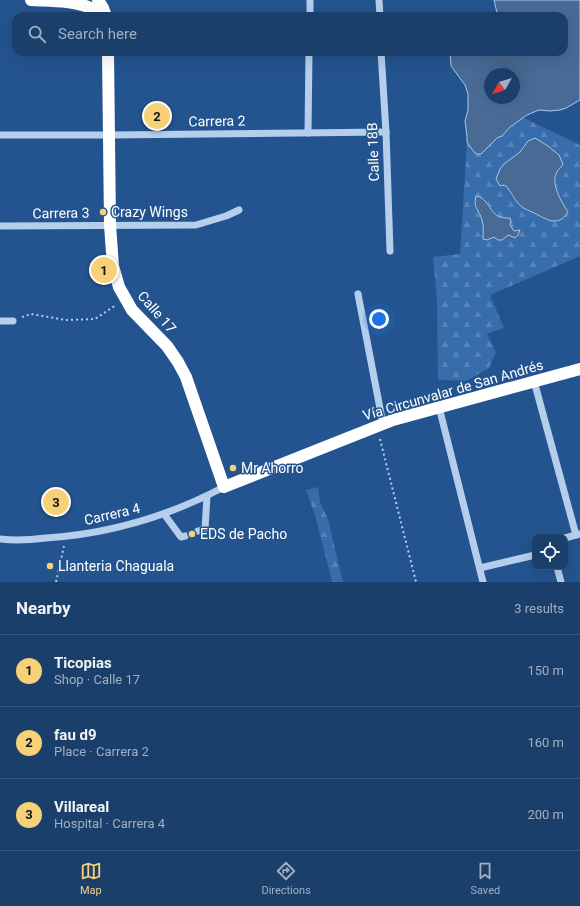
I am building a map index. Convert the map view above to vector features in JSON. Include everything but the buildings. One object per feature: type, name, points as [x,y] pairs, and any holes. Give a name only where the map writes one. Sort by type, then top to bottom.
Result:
[{"type":"highway","points":[[31,0],[78,4],[98,12]]},
{"type":"highway","points":[[98,0],[104,12]]},
{"type":"highway","name":"Calle 17","points":[[108,56],[110,225],[112,266],[119,287],[132,310],[166,346],[178,362],[186,377],[224,487]]},
{"type":"highway","name":"Vía Circunvalar de San Andrés","points":[[224,487],[393,420],[580,369]]},
{"type":"street","points":[[310,0],[310,12]]},
{"type":"street","points":[[379,0],[380,12]]},
{"type":"street","points":[[308,133],[310,56]]},
{"type":"street","name":"Calle 18B","points":[[382,56],[390,251]]},
{"type":"street","name":"Carrera 2","points":[[0,135],[386,132]]},
{"type":"street","name":"Carrera 3","points":[[0,226],[196,225],[226,216],[239,210]]},
{"type":"street","points":[[358,294],[380,425]]},
{"type":"street","points":[[0,321],[13,321]]},
{"type":"street","points":[[534,381],[578,534],[568,537]]},
{"type":"street","points":[[439,407],[483,582]]},
{"type":"street","name":"Carrera 4","points":[[0,539],[31,540],[66,537],[104,531],[164,514],[207,496],[224,487]]},
{"type":"street","points":[[198,531],[205,529],[207,496]]},
{"type":"street","points":[[164,514],[181,537],[185,536]]},
{"type":"street","points":[[480,568],[532,556]]},
{"type":"street","points":[[558,570],[561,582]]},
{"type":"path","points":[[13,321],[31,314],[66,320],[95,319],[125,299]]},
{"type":"path","points":[[380,425],[416,582]]},
{"type":"path","points":[[56,582],[66,537]]},
{"type":"green space","points":[[522,117],[580,145],[580,256],[490,295],[504,328],[487,334],[496,352],[489,368],[466,381],[438,380],[437,299],[433,257],[460,254],[467,142],[474,152],[481,154]],"holes":[[[523,146],[548,146],[559,155],[561,168],[557,173],[556,184],[559,196],[568,213],[551,221],[546,220],[523,208],[512,197],[508,188],[503,185],[498,175],[500,169],[506,162],[517,154]],[[484,199],[499,217],[510,218],[510,225],[514,231],[520,231],[512,237],[508,235],[498,240],[494,237],[487,240],[483,234],[484,228],[482,219],[475,207],[475,200]]]},
{"type":"green space","points":[[318,487],[320,502],[328,519],[343,582],[330,582],[332,581],[315,515],[306,490]]},
{"type":"shaded area","points":[[494,0],[580,0],[580,100],[560,110],[539,110],[527,115],[510,127],[502,136],[497,138],[481,154],[477,154],[467,142],[465,121],[468,110],[468,94],[465,85],[451,66],[450,56],[568,56],[568,12],[497,12]]},
{"type":"shaded area","points":[[535,138],[559,155],[563,164],[557,172],[555,182],[558,193],[568,212],[560,220],[551,221],[520,206],[507,187],[504,185],[500,186],[496,179],[504,164],[520,152],[528,141]]},
{"type":"shaded area","points":[[476,196],[483,199],[497,215],[510,218],[510,225],[514,231],[520,230],[515,238],[508,235],[502,240],[498,240],[494,237],[487,240],[483,239],[483,225],[481,216],[475,204]]},
{"type":"tunnel","points":[[185,536],[198,531]]},
{"type":"place","name":"fau d9","points":[[157,116]]},
{"type":"place","name":"Crazy Wings","points":[[103,212]]},
{"type":"place","name":"Ticopias","points":[[104,270]]},
{"type":"place","name":"Mr Ahorro","points":[[233,468]]},
{"type":"place","name":"Villareal","points":[[56,502]]},
{"type":"place","name":"EDS de Pacho","points":[[192,534]]},
{"type":"place","name":"Llanteria Chaguala","points":[[50,566]]}]
